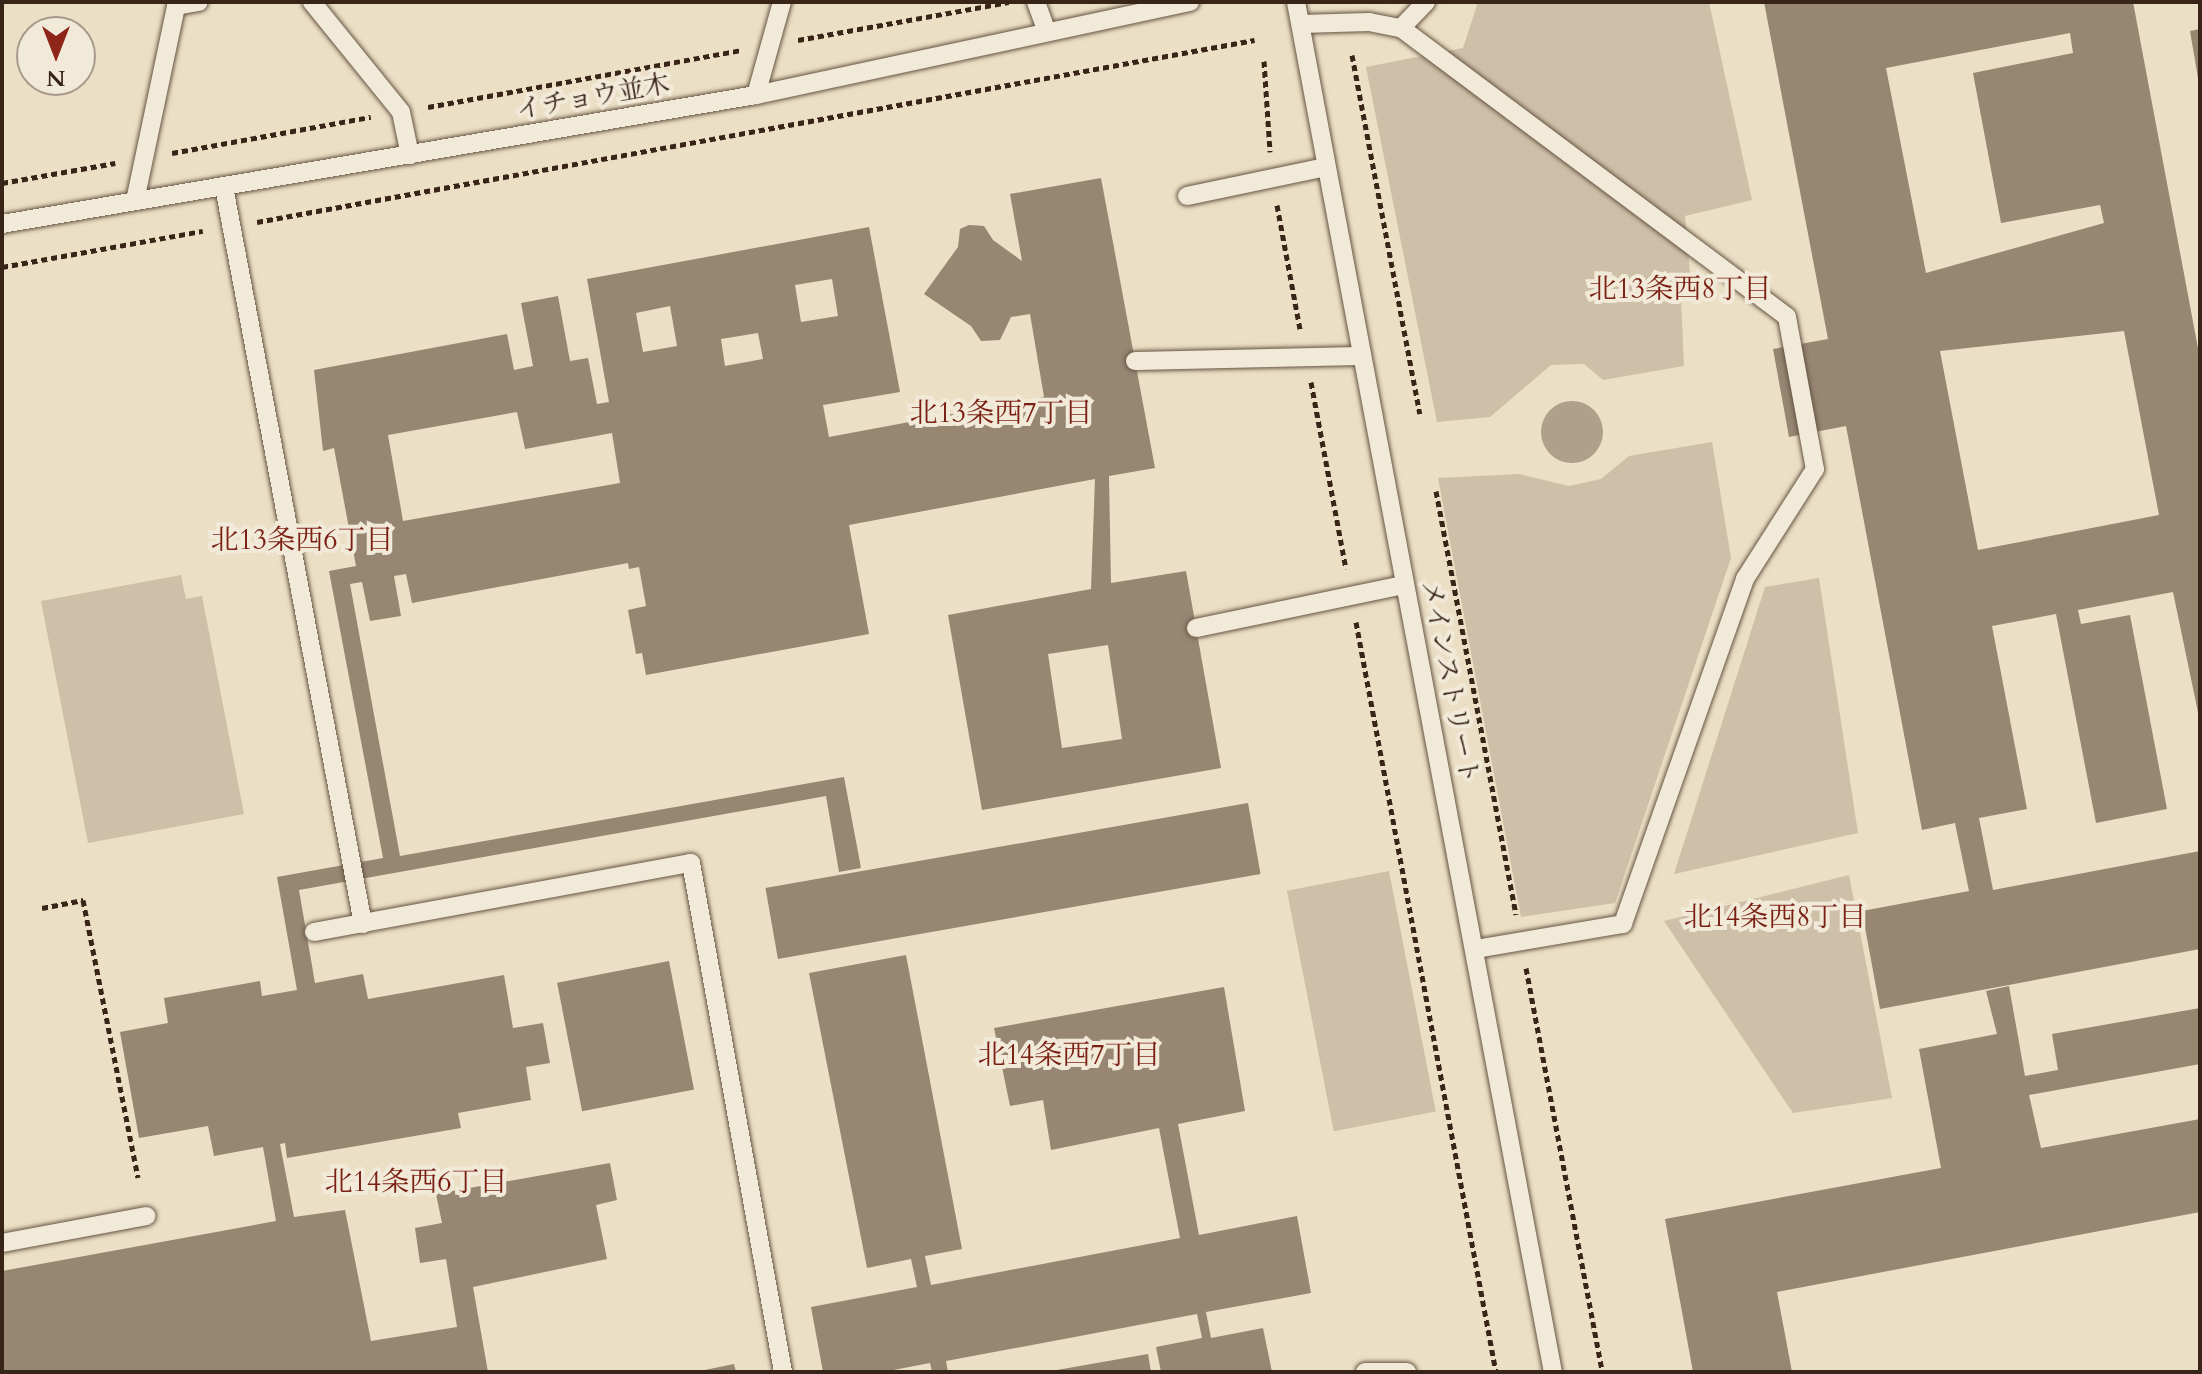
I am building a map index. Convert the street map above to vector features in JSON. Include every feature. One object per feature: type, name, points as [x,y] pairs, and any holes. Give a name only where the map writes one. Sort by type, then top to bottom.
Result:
[{"type":"lane","points":[[135,201],[176,6],[199,2]]},
{"type":"lane","points":[[312,2],[401,112],[410,155]]},
{"type":"lane","points":[[756,95],[782,2]]},
{"type":"lane","points":[[1036,2],[1046,29]]},
{"type":"lane","name":"イチョウ並木","points":[[2,224],[756,95],[1046,29],[1190,2]]},
{"type":"lane","name":"メインストリート","points":[[1296,2],[1553,1372]]},
{"type":"lane","points":[[1401,28],[1426,2]]},
{"type":"lane","points":[[1301,24],[1369,22],[1401,28],[1787,317],[1815,469],[1745,579],[1623,924],[1475,949]]},
{"type":"lane","points":[[1187,196],[1326,167]]},
{"type":"lane","points":[[224,187],[363,924]]},
{"type":"lane","points":[[1135,361],[1307,361],[1361,356]]},
{"type":"lane","points":[[1196,628],[1404,585]]},
{"type":"lane","points":[[314,932],[691,863],[783,1372]]},
{"type":"lane","points":[[2,1243],[146,1216]]},
{"type":"lane","points":[[1365,1372],[1407,1372]]},
{"type":"path","points":[[2,183],[1009,2]]},
{"type":"path","points":[[2,267],[1255,40]]},
{"type":"path","points":[[1352,55],[1420,414]]},
{"type":"path","points":[[1264,61],[1272,178],[1496,1372]]},
{"type":"path","points":[[1436,491],[1602,1372]]},
{"type":"path","points":[[42,908],[83,900],[138,1178]]},
{"type":"shaded area","points":[[1478,2],[1709,2],[1752,200],[1685,216],[1690,274],[1681,299],[1684,366],[1603,380],[1584,364],[1551,365],[1490,417],[1437,422],[1366,67],[1463,48]]},
{"type":"shaded area","points":[[1572,401],[1594,410],[1603,432],[1594,454],[1572,463],[1550,454],[1541,432],[1550,410]]},
{"type":"shaded area","points":[[1712,442],[1731,558],[1615,903],[1521,917],[1438,478],[1519,474],[1569,486],[1601,479],[1629,456]]},
{"type":"shaded area","points":[[181,575],[186,599],[202,596],[244,814],[88,843],[41,601]]},
{"type":"shaded area","points":[[1819,578],[1858,833],[1674,874],[1765,587]]},
{"type":"shaded area","points":[[1389,871],[1436,1111],[1334,1131],[1287,891]]},
{"type":"shaded area","points":[[1849,875],[1892,1098],[1793,1113],[1664,921]]},
{"type":"building","points":[[1764,2],[2133,2],[2200,359],[2200,722],[2173,592],[2078,610],[2081,624],[2130,615],[2167,809],[2096,823],[2056,614],[1992,626],[2027,809],[1979,818],[1993,890],[2200,851],[2200,949],[1880,1009],[1862,911],[1969,891],[1955,823],[1922,830],[1846,426],[1789,437],[1773,349],[1828,339]],"holes":[[[2070,33],[2073,53],[1973,73],[2001,223],[2100,205],[2104,223],[1926,273],[1886,68]],[[2124,331],[2159,515],[1978,550],[1940,351]]]},
{"type":"building","points":[[2200,29],[2200,78],[2198,78],[2190,31]]},
{"type":"building","points":[[1101,178],[1155,468],[1109,476],[1111,583],[1186,571],[1221,768],[982,810],[948,615],[1091,589],[1095,479],[849,525],[869,634],[646,675],[642,653],[636,654],[628,610],[646,606],[639,567],[629,569],[628,563],[412,603],[406,574],[394,576],[401,616],[370,621],[362,582],[350,584],[400,856],[844,777],[861,868],[839,872],[826,796],[299,890],[315,983],[363,974],[368,999],[504,975],[513,1028],[543,1023],[550,1063],[526,1067],[531,1100],[458,1113],[461,1128],[287,1158],[285,1143],[280,1144],[294,1217],[345,1210],[371,1341],[457,1327],[446,1259],[420,1263],[415,1228],[442,1223],[436,1194],[610,1163],[617,1200],[596,1205],[607,1259],[473,1287],[488,1372],[2,1372],[2,1271],[276,1221],[263,1147],[214,1156],[208,1126],[139,1138],[120,1032],[168,1023],[164,998],[260,981],[262,996],[297,990],[277,877],[383,858],[329,571],[356,566],[334,448],[323,451],[314,370],[507,334],[514,370],[533,366],[521,303],[558,296],[570,361],[588,358],[597,404],[609,402],[587,279],[869,227],[900,392],[823,405],[829,437],[1044,397],[1030,314],[1011,317],[1000,340],[981,341],[971,326],[924,294],[958,247],[960,229],[969,225],[984,226],[993,240],[1022,261],[1010,194]],"holes":[[[832,279],[838,316],[801,322],[795,285]],[[670,306],[677,346],[643,352],[636,313]],[[758,333],[763,359],[725,366],[721,339]],[[517,412],[525,449],[612,433],[620,483],[403,521],[388,435]],[[1108,645],[1122,739],[1062,748],[1048,654]]]},
{"type":"building","points":[[1248,803],[1261,874],[778,959],[765,888]]},
{"type":"building","points":[[906,955],[962,1249],[925,1256],[931,1285],[1180,1238],[1159,1128],[1051,1150],[1043,1100],[1010,1106],[994,1028],[1224,987],[1245,1111],[1178,1124],[1199,1235],[1297,1216],[1311,1293],[1206,1312],[1211,1338],[1263,1328],[1272,1372],[1161,1372],[1156,1347],[1202,1338],[1197,1314],[946,1361],[948,1372],[932,1372],[930,1363],[883,1372],[823,1372],[811,1307],[917,1287],[911,1259],[867,1268],[809,973]]},
{"type":"building","points":[[669,961],[694,1090],[582,1111],[557,983]]},
{"type":"building","points":[[2009,986],[2025,1076],[2058,1070],[2052,1034],[2200,1008],[2200,1064],[2029,1095],[2041,1148],[2200,1119],[2200,1212],[1777,1292],[1792,1372],[1693,1372],[1665,1219],[1941,1168],[1919,1049],[1997,1034],[1986,991]]},
{"type":"building","points":[[1148,1354],[1151,1372],[1057,1372],[1057,1370]]},
{"type":"building","points":[[734,1364],[736,1372],[700,1372],[700,1371]]},
{"type":"district","name":"北13条西8丁目","points":[[1680,289]]},
{"type":"district","name":"北13条西7丁目","points":[[1001,413]]},
{"type":"district","name":"北13条西6丁目","points":[[302,540]]},
{"type":"district","name":"北14条西8丁目","points":[[1775,917]]},
{"type":"district","name":"北14条西7丁目","points":[[1069,1055]]},
{"type":"district","name":"北14条西6丁目","points":[[416,1182]]}]
